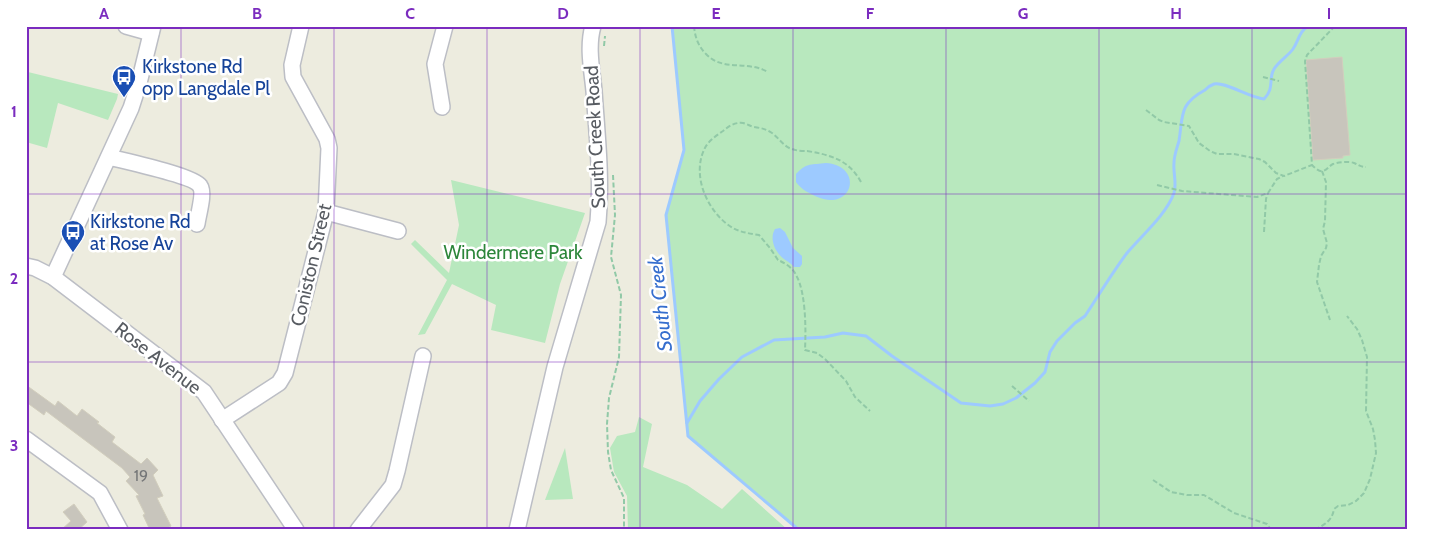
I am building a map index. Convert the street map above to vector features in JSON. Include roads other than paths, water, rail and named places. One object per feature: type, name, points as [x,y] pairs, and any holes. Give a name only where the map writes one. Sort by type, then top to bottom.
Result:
[{"type":"street","points":[[53,277],[109,158],[131,108],[139,83],[152,30],[126,26]]},
{"type":"street","name":"Coniston Street","points":[[222,420],[279,382],[285,373],[326,212],[330,148],[293,77],[292,65],[301,26]]},
{"type":"street","points":[[442,107],[435,64],[445,26]]},
{"type":"street","name":"South Creek Road","points":[[517,530],[554,367],[598,222],[600,204],[591,33],[599,28]]},
{"type":"street","points":[[109,158],[183,176],[196,181],[202,191],[197,224]]},
{"type":"street","points":[[326,212],[398,231]]},
{"type":"street","name":"Rose Avenue","points":[[26,266],[44,271],[53,277],[204,392],[296,530]]},
{"type":"street","points":[[358,530],[392,484],[397,471],[424,356]]},
{"type":"street","points":[[26,439],[100,493],[120,530]]},
{"type":"water","points":[[826,163],[838,166],[846,172],[850,180],[845,194],[838,199],[828,200],[815,196],[807,192],[796,182],[796,174],[803,167]]},
{"type":"water","points":[[780,228],[785,232],[793,248],[802,256],[800,267],[794,267],[776,249],[773,233],[775,229]]},
{"type":"waterway","name":"South Creek","points":[[672,26],[684,150],[666,215],[688,436],[799,530]]},
{"type":"waterway","points":[[687,423],[700,401],[742,357],[774,340],[825,337],[843,333],[866,336],[961,403],[990,406],[1003,404],[1016,398],[1035,383],[1045,372],[1050,352],[1057,341],[1085,316],[1127,253],[1160,217],[1170,201],[1175,189],[1174,157],[1186,105],[1214,84],[1224,85],[1264,99],[1269,91],[1274,69],[1291,52],[1301,33],[1309,26]]},
{"type":"place","name":"Kirkstone Rd opp Langdale Pl","points":[[124,98]]},
{"type":"place","name":"Kirkstone Rd at Rose Av","points":[[73,253]]},
{"type":"park label","name":"Windermere Park","points":[[513,252]]}]
